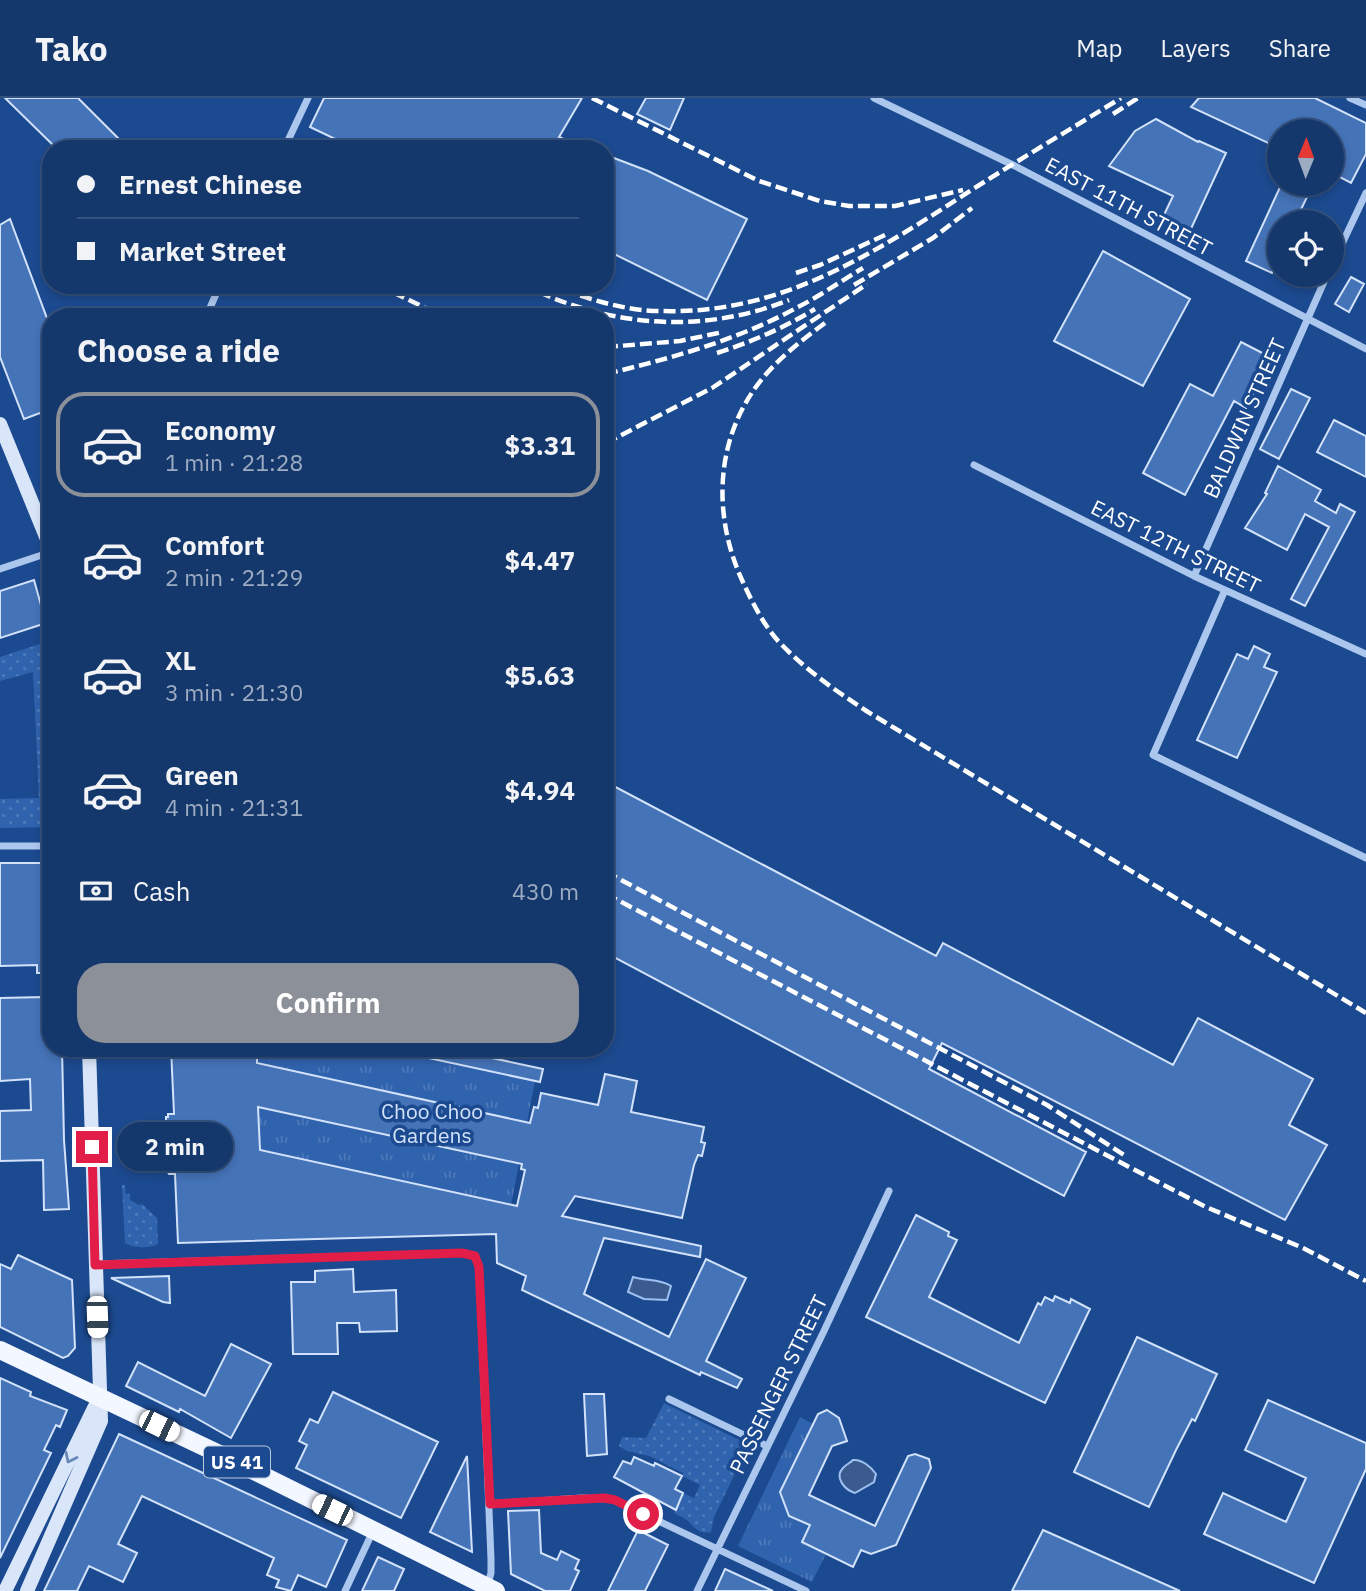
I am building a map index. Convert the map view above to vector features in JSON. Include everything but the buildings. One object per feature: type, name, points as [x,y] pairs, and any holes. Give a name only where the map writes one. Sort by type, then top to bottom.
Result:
[{"type":"main road","points":[[0,424],[42,529]]},
{"type":"main road","points":[[27,1591],[101,1421],[89,1057]]},
{"type":"main road","name":"US 41","points":[[0,1350],[374,1530],[490,1589]]},
{"type":"main road","points":[[5,1591],[99,1396]]},
{"type":"street","points":[[288,140],[308,98]]},
{"type":"street","name":"EAST 11TH STREET","points":[[874,98],[1015,166],[1366,349]]},
{"type":"street","points":[[1350,98],[1366,105]]},
{"type":"street","points":[[1344,240],[1366,193]]},
{"type":"street","name":"BALDWIN STREET","points":[[1194,576],[1321,287]]},
{"type":"street","name":"EAST 12TH STREET","points":[[974,465],[1194,576],[1366,654]]},
{"type":"street","points":[[0,569],[42,554]]},
{"type":"street","points":[[1225,590],[1153,755],[1366,858]]},
{"type":"street","points":[[0,846],[42,846]]},
{"type":"street","name":"PASSENGER STREET","points":[[697,1591],[824,1331],[888,1191]]},
{"type":"street","points":[[95,1265],[462,1253],[475,1256],[479,1267],[490,1504],[490,1589]]},
{"type":"street","points":[[669,1399],[767,1446]]},
{"type":"street","points":[[490,1504],[582,1498],[612,1499],[806,1591]]},
{"type":"street","points":[[345,1591],[374,1530]]},
{"type":"green space","points":[[42,643],[42,827],[0,828],[0,799],[39,798],[33,672],[0,681],[0,657]]},
{"type":"green space","name":"Choo Choo Gardens","points":[[257,1057],[423,1057],[535,1081],[511,1205],[260,1150]]},
{"type":"green space","points":[[122,1185],[125,1185],[126,1194],[130,1194],[130,1200],[142,1204],[157,1218],[158,1244],[141,1247],[125,1243]]},
{"type":"green space","points":[[664,1403],[749,1445],[714,1517],[711,1532],[699,1531],[674,1513],[683,1493],[694,1498],[700,1485],[649,1456],[627,1451],[619,1446],[622,1437],[646,1438]]},
{"type":"green space","points":[[800,1417],[813,1424],[780,1492],[789,1516],[810,1525],[826,1554],[812,1582],[738,1546]]},
{"type":"shaded area","points":[[633,1277],[671,1286],[667,1300],[644,1299],[628,1292]]},
{"type":"shaded area","points":[[853,1460],[866,1464],[876,1474],[874,1482],[855,1493],[844,1486],[840,1479],[841,1471]]},
{"type":"railway","points":[[592,98],[759,181],[820,201],[849,206],[895,206],[963,190]]},
{"type":"railway","points":[[576,294],[618,306],[661,311],[707,309],[750,302],[791,289],[869,253],[1121,98]]},
{"type":"railway","points":[[1113,114],[1138,98]]},
{"type":"railway","points":[[854,285],[933,238],[972,208]]},
{"type":"railway","points":[[796,273],[885,235]]},
{"type":"railway","points":[[614,372],[680,354],[752,329],[806,303],[863,268]]},
{"type":"railway","points":[[614,439],[712,388],[867,284]]},
{"type":"railway","points":[[397,294],[425,308]]},
{"type":"railway","points":[[545,294],[582,308]]},
{"type":"railway","points":[[614,315],[689,322],[756,311],[789,300]]},
{"type":"railway","points":[[717,353],[767,334],[815,309]]},
{"type":"railway","points":[[825,323],[784,356],[762,379],[746,402],[727,451],[723,503],[732,555],[754,605],[774,636],[811,672],[868,712],[1366,1013]]},
{"type":"railway","points":[[614,346],[680,341],[723,332]]},
{"type":"railway","points":[[614,876],[1047,1105],[1127,1157]]},
{"type":"railway","points":[[614,898],[1206,1207],[1303,1248],[1366,1281]]},
{"type":"route","points":[[92,1147],[95,1265],[462,1253],[475,1256],[479,1267],[490,1504],[604,1498],[615,1500],[643,1514]]}]
